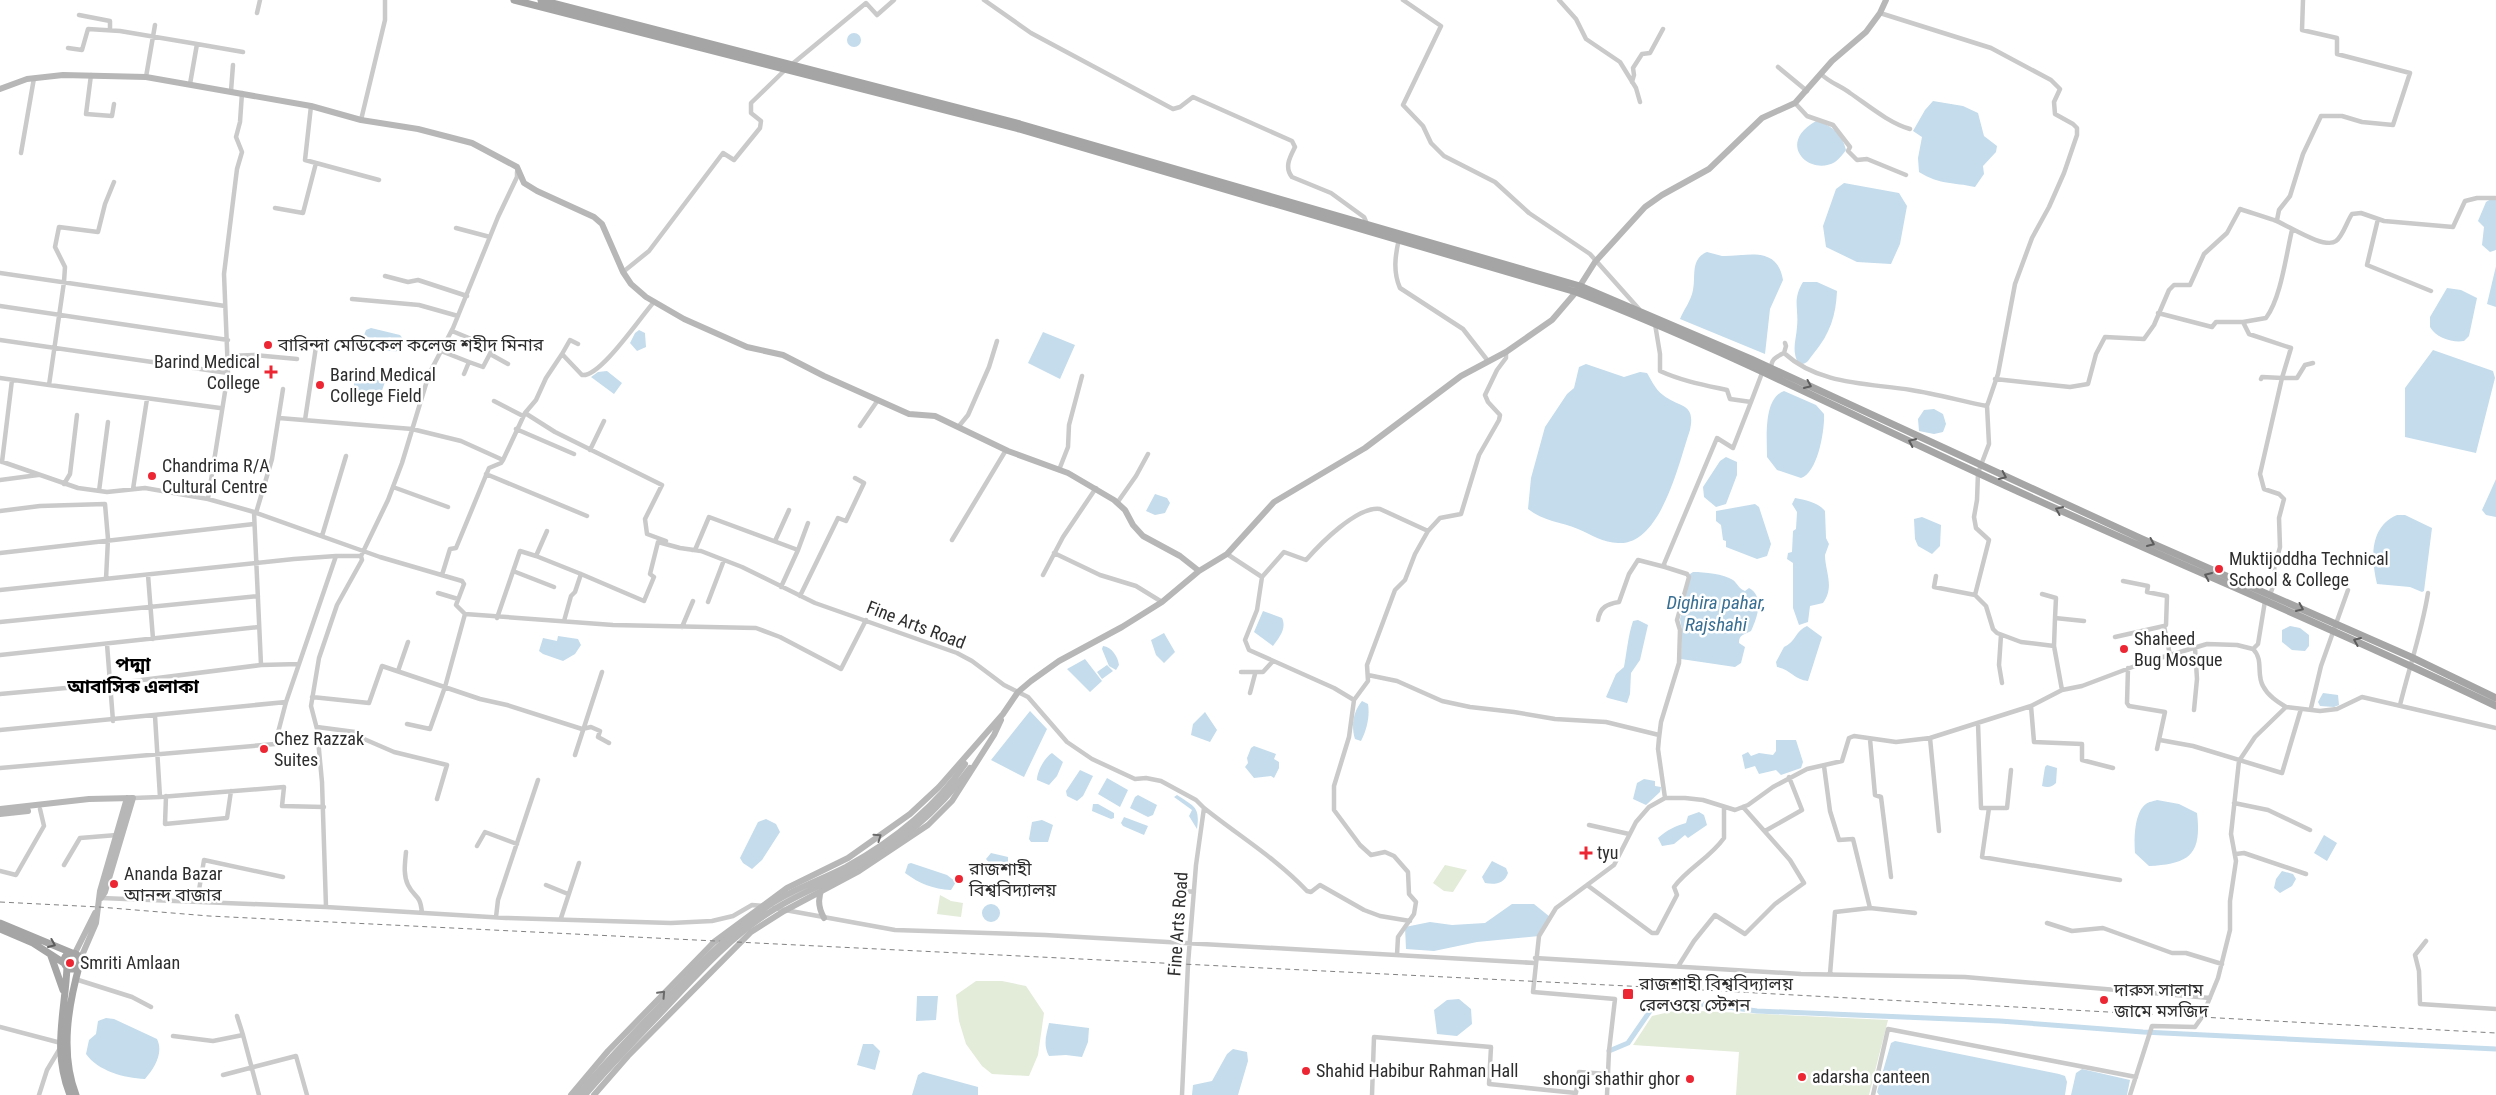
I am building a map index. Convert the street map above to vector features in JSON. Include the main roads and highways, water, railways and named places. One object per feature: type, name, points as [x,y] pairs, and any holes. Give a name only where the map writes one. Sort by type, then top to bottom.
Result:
[{"type":"main road","points":[[514,0],[1020,124],[1367,224],[1400,238]]},
{"type":"main road","points":[[541,0],[1019,129],[1578,289],[1640,311],[1762,373],[1978,473],[2268,598]]},
{"type":"main road","points":[[571,1095],[608,1051],[686,968],[714,942],[760,906],[787,888],[848,858],[910,814],[974,748],[1003,714],[1018,692],[1059,661],[1122,627],[1162,602],[1199,571],[1227,554],[1274,502],[1365,448],[1461,376],[1506,352],[1552,320],[1578,289],[1595,262],[1646,207],[1662,195],[1709,168],[1762,118],[1795,103],[1832,61],[1866,32],[1880,13],[1886,0]]},
{"type":"main road","points":[[0,89],[34,78],[63,75],[146,77],[311,106],[361,120],[418,129],[472,143],[518,168],[524,183],[594,217],[602,224],[623,272],[631,284],[654,302],[713,333],[747,347],[783,355],[824,376],[909,414],[935,416],[1006,450],[1059,470],[1096,488],[1125,510],[1133,525],[1143,536],[1180,556],[1199,571]]},
{"type":"main road","points":[[1578,289],[1771,369],[2268,598],[2496,698]]},
{"type":"main road","points":[[2411,661],[2496,706]]},
{"type":"main road","points":[[594,1095],[628,1056],[752,932],[822,889],[859,871],[928,825],[952,801],[994,735],[1003,714]]},
{"type":"main road","points":[[585,1095],[614,1061],[692,980],[741,933],[770,912],[808,890],[848,872],[891,845],[927,818],[950,795],[967,766],[974,748]]},
{"type":"main road","points":[[578,1095],[610,1057],[737,929],[766,907],[805,884],[845,867],[888,840],[934,803],[967,766],[982,754]]},
{"type":"main road","points":[[0,809],[89,799],[131,799]]},
{"type":"main road","points":[[0,814],[131,799]]},
{"type":"main road","points":[[101,898],[100,891],[117,835],[131,799]]},
{"type":"main road","points":[[76,1095],[61,1046],[75,979],[96,923],[101,898],[105,892],[131,799]]},
{"type":"main road","points":[[822,889],[819,900],[820,910],[824,918]]},
{"type":"main road","points":[[70,1095],[64,1081],[61,1046],[65,998],[65,956],[73,953],[98,910]]},
{"type":"main road","points":[[0,923],[73,953],[80,962]]},
{"type":"main road","points":[[0,929],[33,943],[66,965],[74,968],[80,962]]},
{"type":"main road","points":[[51,954],[65,998]]},
{"type":"water","points":[[854,33],[859,35],[861,40],[859,45],[854,47],[849,45],[847,40],[849,35]]},
{"type":"water","points":[[1933,101],[1963,106],[1978,113],[1984,136],[1997,146],[1996,152],[1983,166],[1984,174],[1975,187],[1940,181],[1919,172],[1918,158],[1922,137],[1913,131],[1925,110]]},
{"type":"water","points":[[1816,121],[1827,125],[1842,139],[1846,150],[1835,162],[1816,165],[1807,162],[1797,148],[1798,139],[1804,130]]},
{"type":"water","points":[[1844,183],[1899,193],[1907,206],[1900,244],[1891,264],[1857,262],[1826,247],[1823,226],[1836,189]]},
{"type":"water","points":[[2491,199],[2496,200],[2496,250],[2490,252],[2482,245],[2484,227],[2478,221],[2486,202]]},
{"type":"water","points":[[1707,252],[1722,256],[1759,255],[1774,261],[1780,269],[1783,280],[1770,309],[1765,354],[1680,319],[1692,294],[1696,263]]},
{"type":"water","points":[[2496,266],[2496,307],[2487,304]]},
{"type":"water","points":[[1803,282],[1817,282],[1837,291],[1834,316],[1824,339],[1808,361],[1799,365],[1795,350],[1797,299]]},
{"type":"water","points":[[2447,288],[2461,290],[2477,298],[2469,336],[2464,341],[2445,339],[2436,334],[2430,327],[2430,317]]},
{"type":"water","points":[[371,328],[400,335],[404,340],[401,350],[387,350],[362,340],[366,330]]},
{"type":"water","points":[[639,330],[645,333],[646,347],[637,351],[630,343],[635,333]]},
{"type":"water","points":[[1043,332],[1075,345],[1060,379],[1028,363]]},
{"type":"water","points":[[2433,350],[2493,371],[2495,378],[2476,453],[2405,437],[2405,388]]},
{"type":"water","points":[[1586,364],[1624,377],[1640,372],[1647,373],[1660,393],[1685,407],[1691,415],[1690,430],[1666,500],[1657,517],[1646,531],[1633,540],[1618,543],[1608,542],[1578,529],[1546,519],[1528,509],[1531,478],[1545,427],[1567,394],[1574,388],[1579,367]]},
{"type":"water","points":[[607,371],[622,383],[614,394],[591,377],[598,372]]},
{"type":"water","points":[[357,375],[385,382],[379,399],[365,401],[354,394],[354,383]]},
{"type":"water","points":[[1784,391],[1816,405],[1824,414],[1822,440],[1816,460],[1807,474],[1801,478],[1777,470],[1767,457],[1769,410],[1777,395]]},
{"type":"water","points":[[1934,409],[1943,414],[1946,424],[1943,432],[1934,434],[1919,431],[1918,419],[1924,410]]},
{"type":"water","points":[[1726,457],[1737,462],[1737,475],[1726,504],[1716,507],[1704,497],[1703,487],[1720,461]]},
{"type":"water","points":[[2496,479],[2496,517],[2486,515],[2482,510]]},
{"type":"water","points":[[1155,494],[1167,498],[1170,503],[1165,513],[1155,515],[1146,511]]},
{"type":"water","points":[[1795,498],[1815,503],[1825,511],[1826,538],[1829,544],[1825,555],[1829,585],[1827,597],[1823,603],[1810,606],[1808,622],[1799,625],[1793,608],[1793,563],[1787,559],[1788,553],[1792,552],[1793,531],[1796,529],[1797,512],[1792,504]]},
{"type":"water","points":[[1755,504],[1759,507],[1771,544],[1767,556],[1757,559],[1726,547],[1721,525],[1716,521],[1716,511]]},
{"type":"water","points":[[2397,515],[2405,515],[2432,528],[2424,591],[2422,592],[2410,587],[2377,584],[2373,554],[2374,545],[2381,527]]},
{"type":"water","points":[[1922,517],[1941,525],[1940,546],[1932,554],[1918,546],[1915,539],[1914,519]]},
{"type":"water","name":"Dighira pahar, Rajshahi","points":[[1693,572],[1725,576],[1733,580],[1745,591],[1749,588],[1757,597],[1758,608],[1755,620],[1751,631],[1740,638],[1739,643],[1745,647],[1741,663],[1735,667],[1681,659],[1682,630],[1680,619],[1690,574]]},
{"type":"water","points":[[1263,611],[1282,618],[1284,626],[1282,633],[1273,646],[1254,632]]},
{"type":"water","points":[[1638,620],[1648,625],[1640,660],[1631,673],[1630,694],[1627,703],[1606,697],[1616,674],[1624,667],[1631,627],[1633,621]]},
{"type":"water","points":[[1807,626],[1822,637],[1808,681],[1777,667],[1776,662],[1784,647],[1791,643],[1800,630]]},
{"type":"water","points":[[2290,626],[2300,628],[2309,635],[2309,646],[2305,651],[2292,650],[2282,642],[2282,630]]},
{"type":"water","points":[[1164,633],[1175,652],[1164,663],[1156,655],[1151,640]]},
{"type":"water","points":[[558,636],[578,639],[581,645],[575,654],[563,661],[539,651],[543,638],[557,641]]},
{"type":"water","points":[[1103,646],[1112,650],[1116,656],[1119,665],[1116,670],[1109,666],[1102,649]]},
{"type":"water","points":[[1085,659],[1102,681],[1090,692],[1067,669]]},
{"type":"water","points":[[1107,665],[1113,671],[1102,679],[1097,672]]},
{"type":"water","points":[[2323,693],[2338,695],[2339,705],[2334,707],[2320,706],[2318,702]]},
{"type":"water","points":[[1362,701],[1368,704],[1369,713],[1361,741],[1355,739],[1353,724],[1355,714]]},
{"type":"water","points":[[1030,711],[1047,729],[1024,777],[991,760]]},
{"type":"water","points":[[1205,712],[1217,730],[1210,742],[1191,735],[1193,724]]},
{"type":"water","points":[[1776,740],[1796,740],[1803,762],[1801,768],[1781,775],[1776,770],[1759,774],[1755,766],[1745,769],[1742,755],[1748,752],[1751,756],[1759,753],[1773,755],[1776,751]]},
{"type":"water","points":[[1254,746],[1276,754],[1274,759],[1279,762],[1279,768],[1274,778],[1271,776],[1254,778],[1245,767],[1248,763],[1247,758],[1251,748]]},
{"type":"water","points":[[1052,753],[1063,762],[1057,776],[1049,785],[1037,780],[1042,765]]},
{"type":"water","points":[[2047,765],[2057,768],[2056,783],[2048,787],[2042,786]]},
{"type":"water","points":[[1080,770],[1093,776],[1083,796],[1077,801],[1067,796],[1066,791]]},
{"type":"water","points":[[1107,778],[1128,790],[1120,807],[1098,794]]},
{"type":"water","points":[[1644,779],[1655,781],[1655,786],[1661,787],[1660,792],[1646,805],[1633,799],[1637,783]]},
{"type":"water","points":[[1138,795],[1157,805],[1153,815],[1148,817],[1130,808],[1135,797]]},
{"type":"water","points":[[1177,795],[1195,808],[1198,816],[1197,829],[1189,816],[1192,810],[1174,797]]},
{"type":"water","points":[[2157,800],[2179,804],[2197,813],[2197,839],[2195,848],[2183,859],[2174,863],[2149,866],[2135,853],[2136,827],[2142,808],[2147,803]]},
{"type":"water","points":[[1093,804],[1098,804],[1114,813],[1114,818],[1111,819],[1092,811]]},
{"type":"water","points":[[1699,812],[1704,815],[1707,825],[1688,838],[1685,835],[1674,844],[1662,846],[1658,838],[1678,825],[1686,823],[1688,816]]},
{"type":"water","points":[[1124,817],[1148,826],[1144,835],[1123,826],[1121,823]]},
{"type":"water","points":[[766,819],[776,824],[780,832],[762,860],[752,869],[743,863],[740,858],[758,822]]},
{"type":"water","points":[[1042,820],[1053,825],[1048,842],[1031,842],[1029,839],[1032,822]]},
{"type":"water","points":[[2324,835],[2337,843],[2327,861],[2314,853]]},
{"type":"water","points":[[991,853],[1008,857],[1008,863],[1004,867],[991,865],[986,859]]},
{"type":"water","points":[[1492,861],[1506,868],[1508,873],[1502,882],[1485,883],[1482,877]]},
{"type":"water","points":[[911,863],[947,875],[956,882],[951,890],[921,883],[905,873],[908,864]]},
{"type":"water","points":[[2282,871],[2293,874],[2296,879],[2292,886],[2280,893],[2274,888],[2276,879]]},
{"type":"water","points":[[987,904],[995,904],[1000,909],[998,920],[987,922],[982,917],[982,909]]},
{"type":"water","points":[[1512,904],[1534,904],[1550,917],[1539,936],[1477,942],[1434,951],[1406,949],[1405,927],[1430,922],[1452,925],[1485,923]]},
{"type":"water","points":[[917,996],[938,996],[936,1020],[916,1021]]},
{"type":"water","points":[[1459,999],[1471,1009],[1472,1024],[1457,1036],[1437,1034],[1434,1010],[1447,1000]]},
{"type":"water","points":[[106,1018],[114,1019],[157,1039],[159,1055],[155,1066],[145,1079],[129,1077],[104,1069],[86,1054],[89,1040],[96,1034],[98,1021]]},
{"type":"water","points":[[1049,1023],[1089,1028],[1088,1042],[1082,1057],[1066,1055],[1049,1056],[1046,1036]]},
{"type":"water","points":[[1895,1041],[2059,1074],[2065,1076],[2067,1082],[2065,1095],[1879,1095],[1877,1092],[1891,1043]]},
{"type":"water","points":[[863,1044],[873,1044],[880,1051],[875,1070],[857,1065]]},
{"type":"water","points":[[1233,1049],[1247,1052],[1248,1061],[1238,1095],[1192,1095],[1193,1085],[1212,1081],[1227,1054]]},
{"type":"water","points":[[2082,1069],[2130,1080],[2127,1095],[2071,1095],[2076,1073]]},
{"type":"water","points":[[923,1072],[978,1087],[978,1095],[912,1095],[918,1075]]},
{"type":"waterway","points":[[1609,1051],[1628,1043],[1650,1011],[1659,1007],[1706,1004],[1757,1011],[2000,1021],[2143,1032],[2496,1049]]},
{"type":"railway","points":[[0,902],[99,907],[209,916],[1628,986],[2496,1033]]},
{"type":"place","name":"বারিন্দা মেডিকেল কলেজ শহীদ মিনার","points":[[268,345]]},
{"type":"place","name":"Barind Medical College","points":[[271,372]]},
{"type":"place","name":"Barind Medical College Field","points":[[320,385]]},
{"type":"place","name":"Chandrima R/A Cultural Centre","points":[[152,476]]},
{"type":"place","name":"Muktijoddha Technical School & College","points":[[2219,569]]},
{"type":"place","name":"Shaheed Bug Mosque","points":[[2124,649]]},
{"type":"place","name":"Chez Razzak Suites","points":[[264,749]]},
{"type":"place","name":"tyu","points":[[1586,853]]},
{"type":"place","name":"রাজশাহী বিশ্ববিদ্যালয়","points":[[959,879]]},
{"type":"place","name":"Ananda Bazar আনন্দ বাজার","points":[[114,884]]},
{"type":"place","name":"Smriti Amlaan","points":[[70,963]]},
{"type":"place","name":"রাজশাহী বিশ্ববিদ্যালয় রেলওয়ে স্টেশন","points":[[1628,994]]},
{"type":"place","name":"দারুস সালাম জামে মসজিদ","points":[[2104,1000]]},
{"type":"place","name":"Shahid Habibur Rahman Hall","points":[[1306,1071]]},
{"type":"place","name":"adarsha canteen","points":[[1802,1077]]},
{"type":"place","name":"shongi shathir ghor","points":[[1690,1079]]},
{"type":"district","name":"পদ্মা আবাসিক এলাকা","points":[[133,675]]}]
